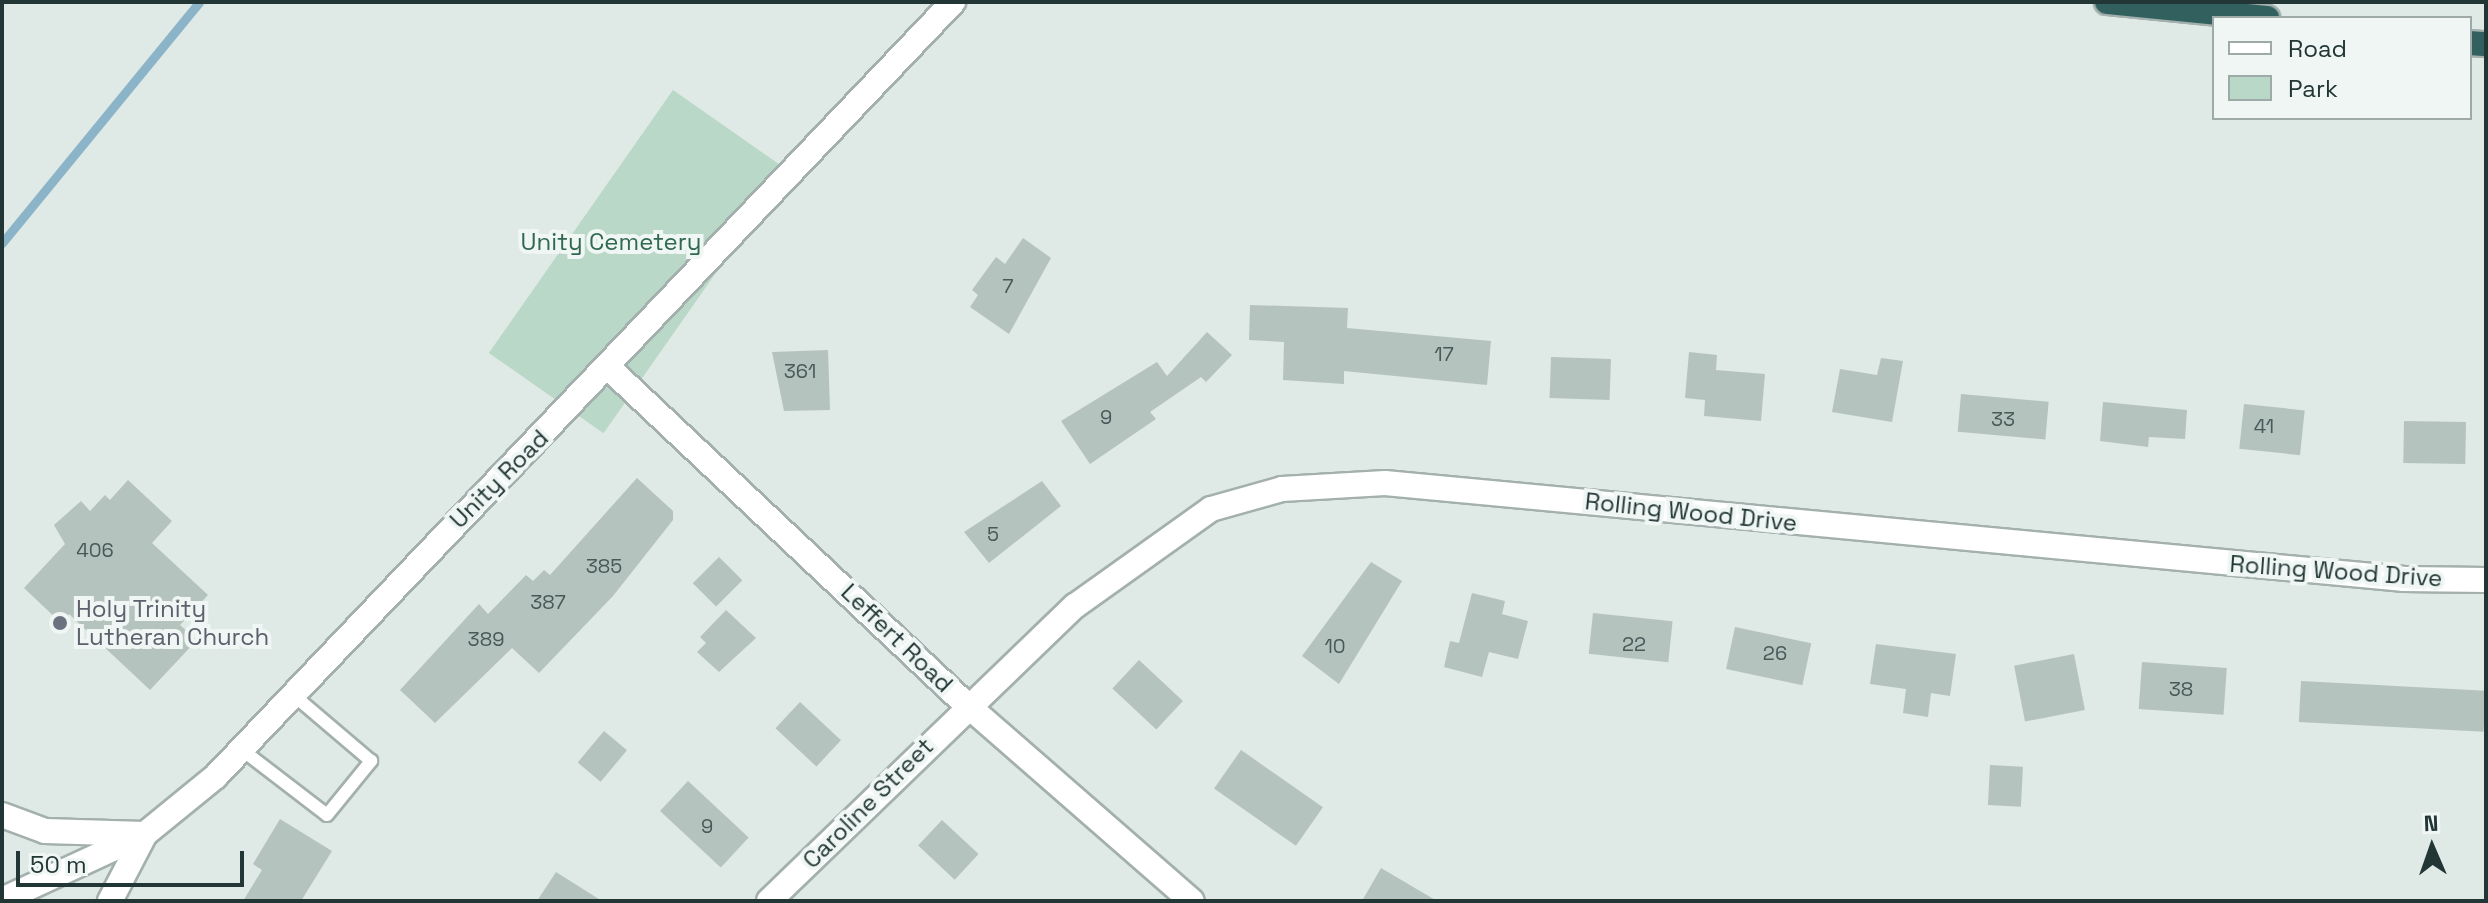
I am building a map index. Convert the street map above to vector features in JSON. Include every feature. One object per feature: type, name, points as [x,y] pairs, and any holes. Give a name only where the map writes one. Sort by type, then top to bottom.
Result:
[{"type":"highway","points":[[2107,2],[2247,16]]},
{"type":"street","name":"Unity Road","points":[[2,900],[145,834],[241,749],[291,693],[609,368],[953,2]]},
{"type":"street","name":"Leffert Road","points":[[609,368],[967,705],[1192,901]]},
{"type":"street","name":"Rolling Wood Drive","points":[[967,705],[1075,606],[1211,509],[1282,489],[1385,483],[2404,579],[2486,580]]},
{"type":"street","name":"Caroline Street","points":[[769,901],[967,705]]},
{"type":"street","points":[[2,815],[45,831],[145,834],[110,901]]},
{"type":"lane","points":[[241,749],[327,815],[371,761],[291,693]]},
{"type":"green space","name":"Unity Cemetery","points":[[673,90],[788,170],[604,433],[489,353]]},
{"type":"building","points":[[1023,238],[1051,258],[1009,334],[970,307],[978,295],[972,290],[996,257],[1005,264]]},
{"type":"building","points":[[1250,305],[1348,308],[1347,328],[1491,341],[1487,385],[1344,371],[1344,384],[1283,380],[1284,342],[1249,340]]},
{"type":"building","points":[[1207,332],[1232,355],[1206,382],[1201,377],[1150,412],[1156,419],[1090,464],[1061,421],[1157,362],[1167,376]]},
{"type":"building","points":[[828,350],[830,410],[784,411],[772,352]]},
{"type":"building","points":[[1689,352],[1717,355],[1716,370],[1765,374],[1761,421],[1704,416],[1705,400],[1685,398]]},
{"type":"building","points":[[1551,357],[1611,359],[1610,400],[1550,398]]},
{"type":"building","points":[[1881,358],[1903,361],[1892,422],[1832,412],[1840,369],[1877,375]]},
{"type":"building","points":[[1961,394],[2049,402],[2045,440],[1958,432]]},
{"type":"building","points":[[2103,402],[2187,410],[2185,439],[2149,437],[2148,447],[2100,441]]},
{"type":"building","points":[[2244,404],[2305,410],[2300,455],[2239,449]]},
{"type":"building","points":[[2404,421],[2466,422],[2465,464],[2403,463]]},
{"type":"building","points":[[637,478],[673,511],[673,520],[613,596],[539,673],[512,648],[435,723],[400,690],[479,604],[488,614],[526,575],[533,581],[544,570],[550,575]]},
{"type":"building","points":[[128,480],[172,521],[152,543],[208,595],[180,625],[197,640],[150,690],[69,614],[61,623],[24,588],[65,544],[54,525],[81,501],[90,511],[105,495],[110,500]]},
{"type":"building","points":[[1042,481],[1061,506],[989,563],[964,532]]},
{"type":"building","points":[[719,557],[742,580],[716,606],[693,583]]},
{"type":"building","points":[[1371,562],[1402,581],[1339,684],[1302,656]]},
{"type":"building","points":[[1472,593],[1505,601],[1502,614],[1528,621],[1518,659],[1489,652],[1482,677],[1444,667],[1450,641],[1459,643]]},
{"type":"building","points":[[726,610],[756,638],[719,672],[697,652],[706,643],[700,637]]},
{"type":"building","points":[[1593,613],[1673,621],[1668,662],[1589,654]]},
{"type":"building","points":[[1735,627],[1811,643],[1802,685],[1726,669]]},
{"type":"building","points":[[1876,644],[1956,654],[1950,696],[1931,693],[1928,717],[1903,713],[1906,689],[1870,684]]},
{"type":"building","points":[[2074,654],[2085,710],[2025,722],[2014,666]]},
{"type":"building","points":[[1139,660],[1183,701],[1156,729],[1112,689]]},
{"type":"building","points":[[2142,662],[2227,668],[2224,715],[2139,709]]},
{"type":"building","points":[[2301,681],[2486,691],[2484,732],[2299,722]]},
{"type":"building","points":[[800,702],[841,740],[816,767],[775,728]]},
{"type":"building","points":[[604,731],[627,750],[601,782],[578,762]]},
{"type":"building","points":[[1241,750],[1323,807],[1296,846],[1214,789]]},
{"type":"building","points":[[1990,765],[2023,767],[2021,807],[1988,805]]},
{"type":"building","points":[[688,781],[749,838],[721,868],[660,811]]},
{"type":"building","points":[[280,819],[332,851],[301,901],[243,901],[262,870],[253,864]]},
{"type":"building","points":[[942,820],[979,854],[955,880],[918,846]]},
{"type":"building","points":[[1381,868],[1437,901],[1362,901]]},
{"type":"building","points":[[556,872],[602,901],[537,901]]},
{"type":"waterway","points":[[2,243],[199,2]]},
{"type":"place","name":"Holy Trinity Lutheran Church","points":[[60,623]]}]
